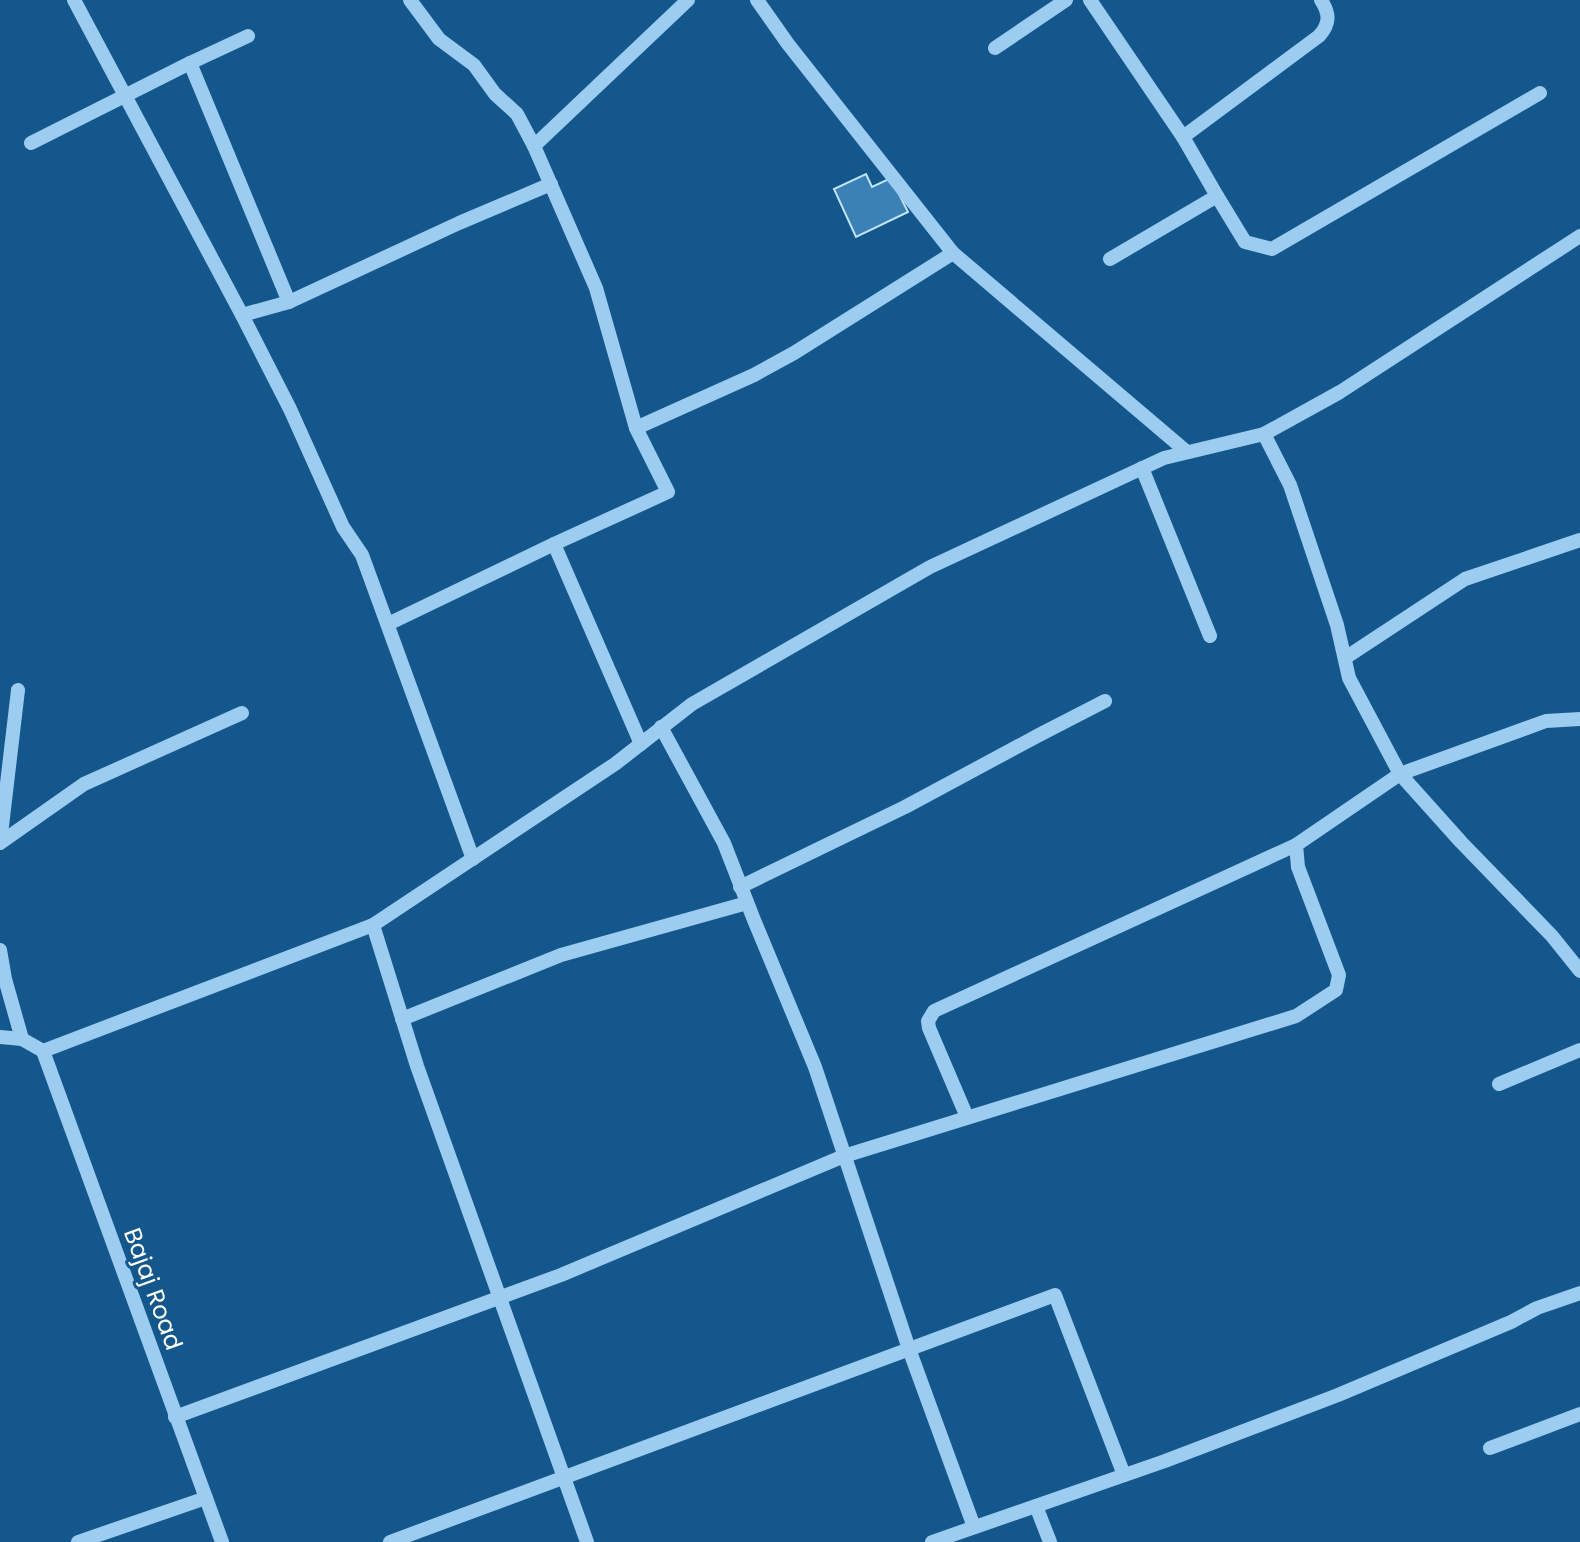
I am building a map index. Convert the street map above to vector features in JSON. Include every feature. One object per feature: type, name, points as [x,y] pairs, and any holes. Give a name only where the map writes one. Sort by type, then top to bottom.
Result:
[{"type":"street","points":[[74,0],[242,315],[290,409],[343,527],[362,555],[473,859]]},
{"type":"street","points":[[388,624],[668,492],[636,428],[596,288],[534,146],[517,114],[495,94],[474,65],[439,39],[410,0]]},
{"type":"street","points":[[534,146],[688,0]]},
{"type":"street","points":[[757,0],[797,56],[953,253],[1187,452]]},
{"type":"street","points":[[995,48],[1066,0]]},
{"type":"street","points":[[1090,0],[1183,137],[1245,242],[1272,249],[1540,93]]},
{"type":"street","points":[[1183,137],[1319,36],[1326,29],[1328,21],[1321,0]]},
{"type":"street","points":[[31,143],[248,36]]},
{"type":"street","points":[[190,63],[289,302]]},
{"type":"street","points":[[242,315],[289,302],[551,184]]},
{"type":"street","points":[[1110,259],[1217,196]]},
{"type":"street","points":[[0,1037],[22,1039],[43,1051],[373,925],[578,789],[692,704],[930,567],[1164,458],[1264,434],[1340,392],[1580,236]]},
{"type":"street","points":[[636,428],[754,375],[794,353],[953,253]]},
{"type":"street","points":[[1264,434],[1290,485],[1337,625],[1349,678],[1400,774],[1552,936],[1580,971]]},
{"type":"street","points":[[1142,468],[1210,636]]},
{"type":"street","points":[[1345,658],[1465,579],[1580,540]]},
{"type":"street","points":[[554,544],[641,744]]},
{"type":"street","points":[[0,843],[18,690]]},
{"type":"street","points":[[740,887],[905,807],[1105,701]]},
{"type":"street","points":[[0,843],[84,784],[242,713]]},
{"type":"street","points":[[967,1117],[929,1028],[928,1021],[934,1011],[1296,845],[1400,774],[1546,721],[1580,719]]},
{"type":"street","points":[[661,727],[724,843],[815,1067],[909,1349],[974,1527]]},
{"type":"street","points":[[175,1417],[500,1298],[844,1156],[1296,1016],[1336,990],[1339,975],[1298,867],[1296,845]]},
{"type":"street","points":[[402,1019],[561,955],[747,903]]},
{"type":"street","points":[[373,925],[417,1066],[587,1542]]},
{"type":"street","points":[[0,950],[22,1039]]},
{"type":"street","points":[[1499,1084],[1580,1050]]},
{"type":"street","name":"Bajaj Road","points":[[43,1051],[222,1542]]},
{"type":"street","points":[[932,1542],[1338,1395],[1511,1322],[1537,1308],[1580,1293]]},
{"type":"street","points":[[390,1542],[1055,1295],[1124,1475]]},
{"type":"street","points":[[1490,1448],[1580,1414]]},
{"type":"street","points":[[78,1542],[206,1498]]},
{"type":"street","points":[[1036,1506],[1050,1542]]},
{"type":"building","points":[[866,174],[872,187],[891,178],[908,212],[856,237],[834,189]]}]
